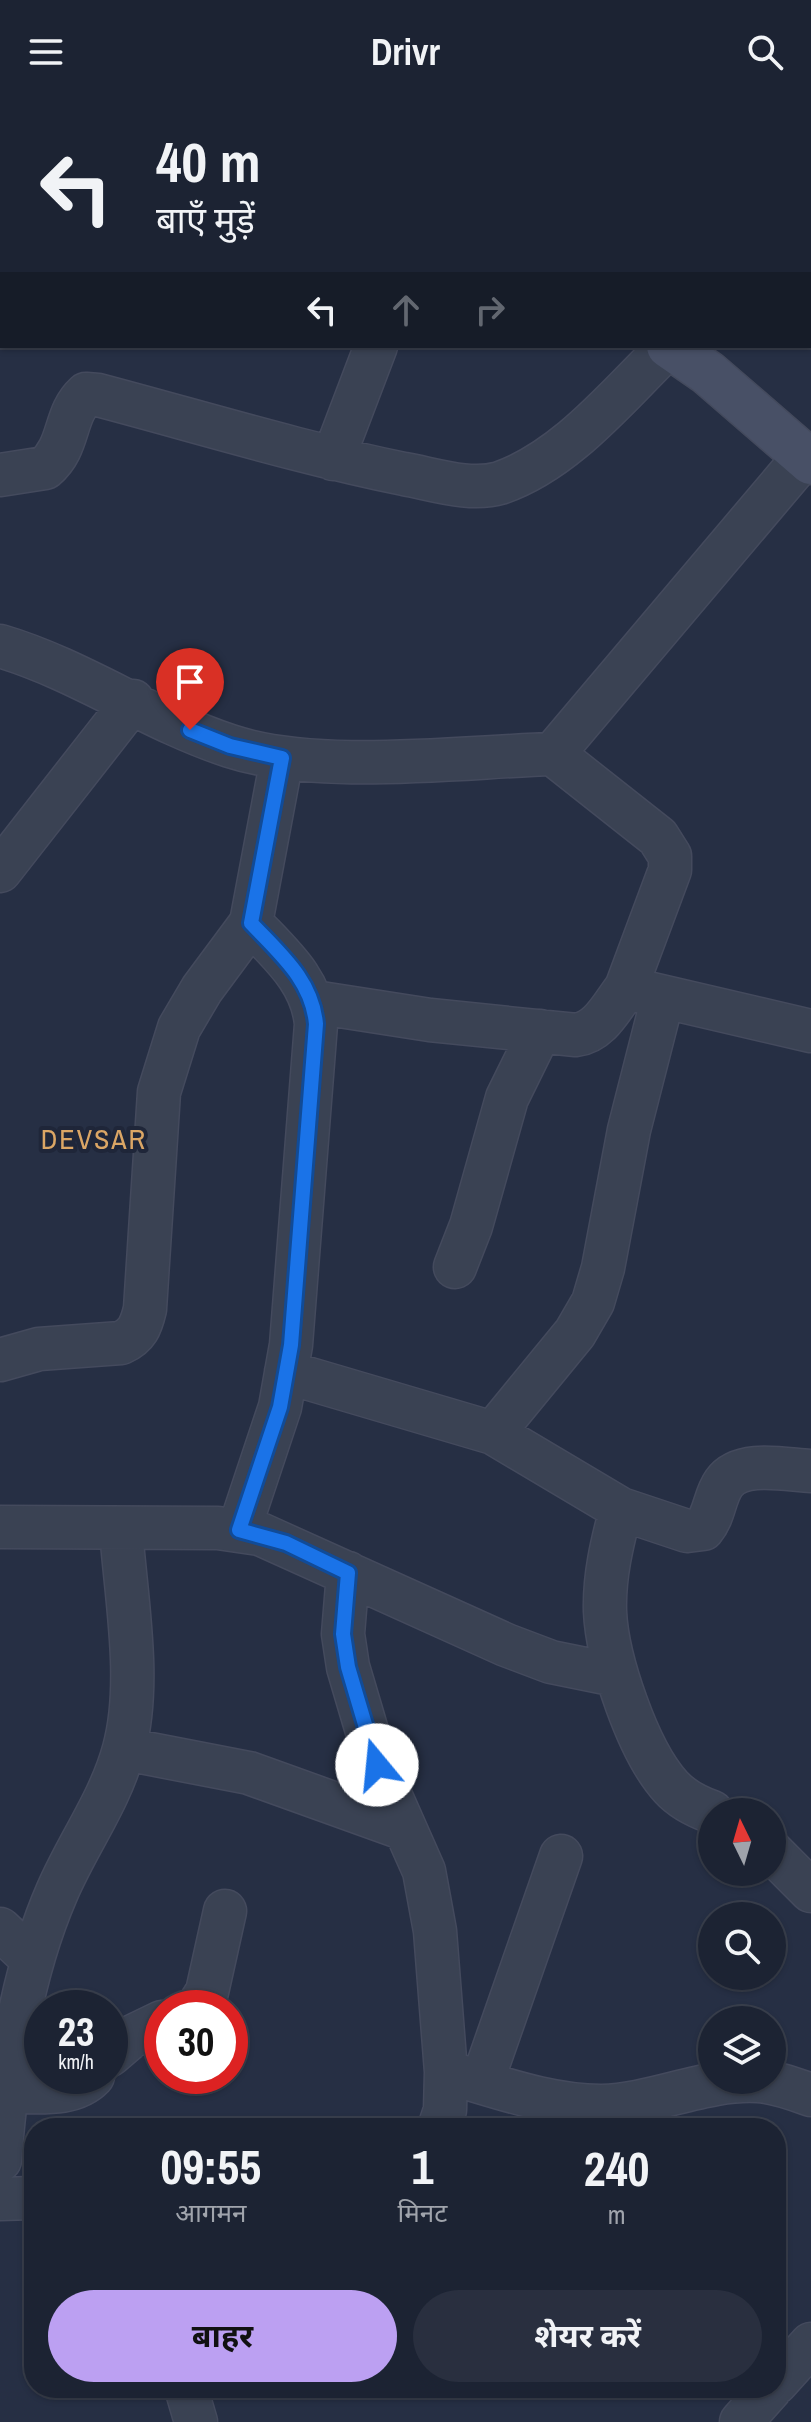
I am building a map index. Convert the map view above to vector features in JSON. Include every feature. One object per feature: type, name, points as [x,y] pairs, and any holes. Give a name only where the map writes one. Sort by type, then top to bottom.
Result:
[{"type":"street","points":[[333,459],[375,348]]},
{"type":"street","points":[[0,475],[45,468],[56,459],[78,401],[86,394],[333,459],[461,485],[498,484],[531,468],[574,438],[667,348]]},
{"type":"street","points":[[553,754],[808,459],[708,373],[672,348]]},
{"type":"street","points":[[0,646],[37,657],[230,746],[282,758],[336,761],[553,754],[658,837],[670,856],[670,870],[645,993],[629,1130],[603,1268],[593,1302],[575,1333],[493,1433]]},
{"type":"street","points":[[0,871],[133,701]]},
{"type":"street","points":[[0,1360],[39,1349],[121,1343],[133,1338],[141,1326],[159,1092],[179,1028],[202,989],[251,923],[282,758]]},
{"type":"street","points":[[239,1530],[280,1407],[286,1372],[298,1274],[316,1024],[314,1002],[303,980],[251,923]]},
{"type":"street","points":[[314,1002],[430,1020],[587,1033],[645,993],[811,1031]]},
{"type":"street","points":[[455,1267],[471,1226],[507,1098],[540,1031]]},
{"type":"street","points":[[286,1372],[493,1433],[621,1509],[687,1531],[703,1529],[712,1518],[723,1484],[731,1476],[764,1468],[811,1471]]},
{"type":"street","points":[[621,1509],[608,1559],[605,1613],[615,1675],[653,1762],[672,1789],[698,1804]]},
{"type":"street","points":[[0,1527],[239,1530],[286,1543],[551,1662],[615,1675]]},
{"type":"street","points":[[0,2160],[7,2092],[32,1959],[58,1890],[104,1805],[125,1749],[133,1703],[121,1530]]},
{"type":"street","points":[[348,1573],[343,1634],[348,1667],[377,1765],[424,1871],[464,2077]]},
{"type":"street","points":[[125,1749],[249,1773],[405,1829]]},
{"type":"street","points":[[442,2118],[464,2077],[561,1856]]},
{"type":"street","points":[[786,1866],[811,1891]]},
{"type":"street","points":[[207,1990],[225,1911]]},
{"type":"street","points":[[0,1929],[32,1959]]},
{"type":"street","points":[[464,2077],[542,2099],[602,2106],[651,2100],[733,2082],[781,2084],[811,2095]]},
{"type":"street","points":[[7,2092],[24,2092]]},
{"type":"street","points":[[0,2199],[24,2198]]},
{"type":"street","points":[[786,2372],[811,2344]]},
{"type":"street","points":[[189,2398],[196,2422]]},
{"type":"street","points":[[741,2422],[762,2398]]},
{"type":"district","name":"DEVSAR","points":[[94,1139]]},
{"type":"route","points":[[190,730],[230,746],[282,758],[251,923],[303,980],[314,1002],[316,1024],[291,1345],[280,1407],[239,1530],[286,1543],[348,1573],[343,1634],[348,1667],[377,1765]]}]
